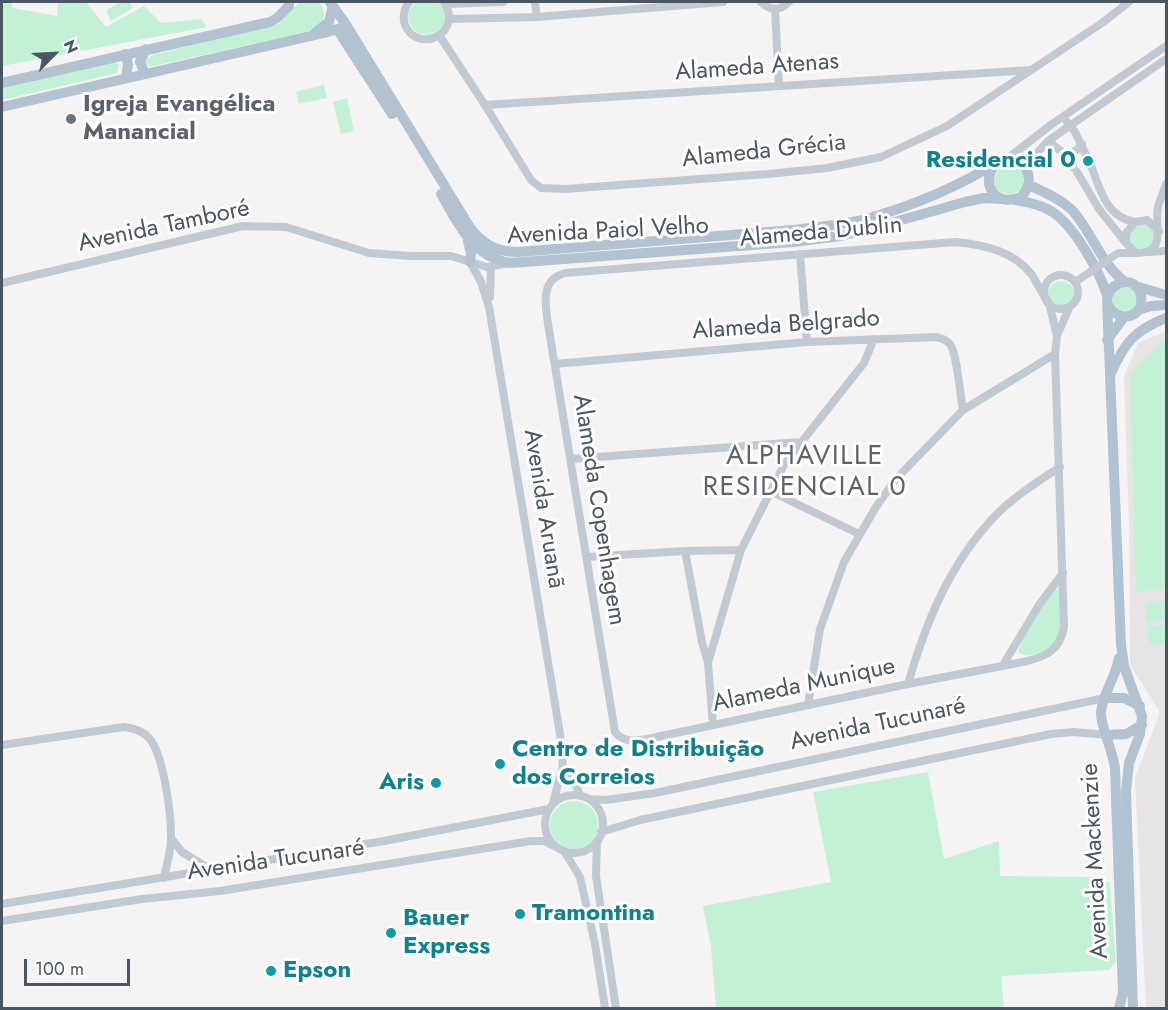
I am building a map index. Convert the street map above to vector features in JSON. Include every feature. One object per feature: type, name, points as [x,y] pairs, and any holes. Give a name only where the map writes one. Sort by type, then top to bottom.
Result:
[{"type":"main road","points":[[2,83],[270,22],[277,18],[290,3]]},
{"type":"main road","points":[[2,106],[342,27],[332,4]]},
{"type":"main road","points":[[313,35],[329,22],[332,4]]},
{"type":"main road","name":"Avenida Paiol Velho","points":[[342,27],[471,229],[478,238],[497,250],[518,252],[793,230],[866,219],[960,183],[1007,159]]},
{"type":"main road","name":"Avenida Paiol Velho","points":[[342,27],[467,238],[485,254],[495,259],[510,263],[793,242],[841,236],[984,198],[1015,200],[1043,207],[1061,219],[1101,278],[1114,314],[1124,317]]},
{"type":"main road","points":[[145,74],[140,62],[146,49]]},
{"type":"main road","points":[[125,54],[128,64],[126,78]]},
{"type":"main road","points":[[1007,159],[1020,162],[1030,178],[1029,185],[1021,197],[1015,200]]},
{"type":"main road","points":[[995,164],[988,182],[990,189],[1001,199]]},
{"type":"main road","points":[[1029,185],[1071,210],[1107,262],[1141,295],[1141,305],[1138,310]]},
{"type":"main road","points":[[467,238],[470,247],[470,262]]},
{"type":"main road","points":[[1108,300],[1114,285],[1130,284],[1167,295]]},
{"type":"main road","name":"Avenida Mackenzie","points":[[1108,300],[1107,341],[1121,646],[1124,666],[1140,706],[1142,725],[1129,763],[1126,792],[1133,1008]]},
{"type":"main road","points":[[1107,341],[1124,317],[1151,306],[1167,305]]},
{"type":"main road","points":[[1110,376],[1121,351],[1129,340],[1144,327],[1167,318]]},
{"type":"main road","name":"Avenida Mackenzie","points":[[1119,1008],[1123,993],[1115,768],[1101,718],[1101,710],[1117,673],[1121,646]]},
{"type":"main road","points":[[1105,698],[1124,698],[1140,706]]},
{"type":"main road","points":[[1107,735],[1126,734],[1142,725]]},
{"type":"street","points":[[409,2],[404,22],[410,32],[427,39],[444,31],[449,19],[445,3],[503,2]]},
{"type":"street","points":[[535,2],[537,17]]},
{"type":"street","points":[[449,19],[537,17],[621,6],[723,2]]},
{"type":"street","points":[[761,2],[766,7],[775,9],[789,2]]},
{"type":"street","name":"Alameda Grécia","points":[[439,35],[485,105],[525,173],[535,185],[549,189],[565,189],[768,174],[858,163],[880,157],[947,126],[1102,23],[1129,2]]},
{"type":"street","points":[[775,9],[779,86]]},
{"type":"street","points":[[1007,159],[1167,46]]},
{"type":"street","points":[[1024,166],[1048,141],[1167,59]]},
{"type":"street","name":"Alameda Atenas","points":[[485,105],[1031,70]]},
{"type":"street","points":[[1062,118],[1082,144],[1109,208],[1121,218],[1152,223],[1161,234]]},
{"type":"street","points":[[1048,141],[1066,155],[1099,209],[1126,244],[1136,253]]},
{"type":"street","points":[[1066,155],[1077,150],[1082,144]]},
{"type":"street","points":[[1148,252],[1156,246],[1161,234],[1158,206],[1167,184]]},
{"type":"street","points":[[1075,282],[1117,254],[1126,244],[1125,233],[1158,206]]},
{"type":"street","name":"Avenida Tamboré","points":[[2,283],[243,226],[257,225],[286,227],[369,253],[451,256],[491,267],[510,263]]},
{"type":"street","name":"Alameda Dublin","points":[[545,295],[549,281],[565,273],[956,242],[992,248],[1013,258],[1031,275],[1048,301]]},
{"type":"street","points":[[1117,254],[1167,251]]},
{"type":"street","points":[[800,254],[807,342]]},
{"type":"street","name":"Avenida Aruanã","points":[[470,262],[481,282],[489,307],[564,766],[551,806]]},
{"type":"street","points":[[489,307],[491,267]]},
{"type":"street","points":[[1031,275],[1039,277],[1064,275],[1075,282],[1077,298],[1070,306],[1057,308],[1048,301],[1045,288],[1047,283],[1056,276]]},
{"type":"street","name":"Alameda Copenhagem","points":[[545,295],[615,732]]},
{"type":"street","name":"Alameda Munique","points":[[1048,301],[1057,336]]},
{"type":"street","name":"Alameda Munique","points":[[615,732],[622,739],[632,741],[1041,658],[1050,654],[1060,642],[1064,627],[1055,354],[1057,336],[1070,306]]},
{"type":"street","name":"Alameda Belgrado","points":[[555,364],[807,342],[936,337],[950,343],[956,358],[963,410]]},
{"type":"street","points":[[708,663],[741,550],[770,491],[800,442],[864,363],[874,339]]},
{"type":"street","points":[[808,705],[820,629],[844,562],[859,534],[895,480],[963,410],[1055,354]]},
{"type":"street","points":[[570,459],[800,442]]},
{"type":"street","points":[[908,684],[927,622],[962,557],[994,518],[1029,487],[1060,467]]},
{"type":"street","points":[[770,491],[859,534]]},
{"type":"street","points":[[586,557],[685,550],[741,550]]},
{"type":"street","points":[[685,550],[708,663],[713,725]]},
{"type":"street","points":[[1003,665],[1039,605],[1063,572]]},
{"type":"street","name":"Avenida Tucunaré","points":[[589,799],[606,800],[655,794],[1105,698]]},
{"type":"street","points":[[2,745],[124,726],[148,737],[161,760],[171,838],[164,878]]},
{"type":"street","name":"Avenida Tucunaré","points":[[599,837],[640,820],[1051,734],[1073,732],[1107,735]]},
{"type":"street","name":"Avenida Aruanã","points":[[564,766],[573,778],[580,795]]},
{"type":"street","points":[[605,1008],[595,944],[580,878],[560,849],[550,840],[546,831],[545,821],[551,806],[570,795],[580,795],[589,799],[597,806],[601,814],[596,876],[616,1008]]},
{"type":"street","name":"Avenida Tucunaré","points":[[2,903],[384,841],[551,806]]},
{"type":"street","points":[[560,849],[582,851],[591,847],[599,837]]},
{"type":"street","points":[[171,838],[182,852],[211,870]]},
{"type":"street","name":"Avenida Tucunaré","points":[[2,921],[142,899],[220,891],[531,841],[544,841],[560,849]]},
{"type":"street","points":[[580,878],[596,876]]},
{"type":"shaded area","points":[[1166,331],[1166,1008],[1146,1008],[1135,778],[1160,712],[1130,665],[1129,520],[1124,376],[1138,343]]},
{"type":"green space","points":[[2,2],[11,2],[13,8],[57,16],[58,2],[86,2],[106,27],[144,6],[161,23],[201,19],[207,27],[2,66]]},
{"type":"green space","points":[[121,2],[129,2],[133,8],[111,21],[106,10]]},
{"type":"green space","points":[[299,2],[320,2],[324,14],[319,25],[304,33],[149,67],[144,61],[153,55],[279,24]]},
{"type":"green space","points":[[415,2],[438,2],[445,12],[445,20],[441,28],[434,33],[417,32],[411,25],[408,13]]},
{"type":"green space","points":[[112,61],[119,65],[117,73],[2,100],[2,86]]},
{"type":"green space","points":[[324,85],[327,98],[299,104],[296,92]]},
{"type":"green space","points":[[347,98],[354,131],[341,134],[333,102]]},
{"type":"green space","points":[[1008,162],[1023,168],[1023,189],[1006,194],[996,187],[994,181],[995,174]]},
{"type":"green space","points":[[1142,223],[1151,227],[1155,236],[1151,245],[1142,249],[1133,245],[1129,236],[1133,227]]},
{"type":"green space","points":[[1061,281],[1070,285],[1074,294],[1070,303],[1061,307],[1052,303],[1048,294],[1052,285]]},
{"type":"green space","points":[[1120,285],[1134,288],[1139,301],[1132,312],[1115,310],[1110,296]]},
{"type":"green space","points":[[1166,339],[1166,589],[1136,592],[1130,374]]},
{"type":"green space","points":[[1058,589],[1061,590],[1061,635],[1048,651],[1032,655],[1021,654],[1018,652],[1029,627]]},
{"type":"green space","points":[[1166,601],[1166,620],[1147,622],[1146,603]]},
{"type":"green space","points":[[1166,625],[1166,644],[1149,645],[1148,626]]},
{"type":"green space","points":[[928,772],[944,859],[999,841],[1000,876],[1100,877],[1110,883],[1116,962],[1109,970],[1001,976],[1004,1008],[716,1008],[711,947],[703,906],[831,882],[813,792]]},
{"type":"green space","points":[[574,801],[591,808],[598,825],[591,842],[574,849],[557,842],[550,825],[557,808]]},
{"type":"place","name":"Igreja Evangélica Manancial","points":[[71,119]]},
{"type":"place","name":"Residencial 0","points":[[1088,161]]},
{"type":"place","name":"Centro de Distribuição dos Correios","points":[[500,764]]},
{"type":"place","name":"Aris","points":[[436,783]]},
{"type":"place","name":"Tramontina","points":[[520,914]]},
{"type":"place","name":"Bauer Express","points":[[391,933]]},
{"type":"place","name":"Epson","points":[[271,971]]},
{"type":"district","name":"ALPHAVILLE RESIDENCIAL 0","points":[[805,472]]}]
